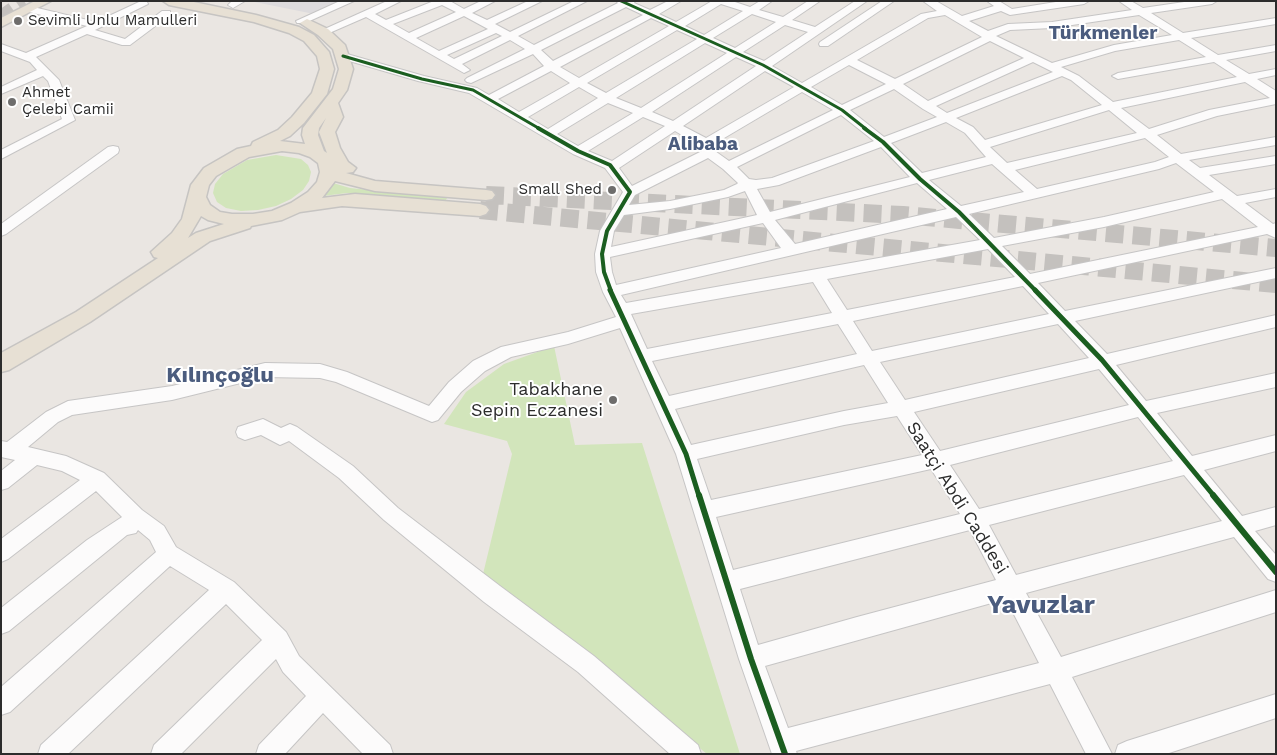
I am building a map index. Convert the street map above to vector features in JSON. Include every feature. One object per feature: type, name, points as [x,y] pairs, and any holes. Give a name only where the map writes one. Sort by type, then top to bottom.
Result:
[{"type":"main road","points":[[1,13],[16,1]]},
{"type":"main road","points":[[1,23],[45,1]]},
{"type":"main road","points":[[211,1],[237,3],[301,21],[323,32],[340,48],[346,69],[343,82],[311,128],[310,135],[316,153]]},
{"type":"main road","points":[[1,347],[121,278],[164,250],[179,237],[191,220],[200,185],[210,172],[224,162],[284,133],[298,120],[323,85],[327,69],[321,51],[309,38],[294,30],[256,19],[168,7]]},
{"type":"main road","points":[[330,102],[334,117],[327,132],[332,148],[342,166],[376,186]]},
{"type":"main road","points":[[164,250],[184,219],[190,185],[200,171],[224,154],[284,133]]},
{"type":"main road","points":[[197,197],[202,208],[214,216],[232,220],[253,220],[276,216],[297,207],[314,196],[325,184],[329,172],[326,161],[316,153],[302,148],[282,146],[243,153]]},
{"type":"main road","points":[[297,207],[342,200],[483,203],[351,181],[329,172]]},
{"type":"main road","points":[[1,364],[83,317],[203,238],[253,220]]},
{"type":"street","points":[[301,21],[349,1]]},
{"type":"street","points":[[323,32],[396,1]]},
{"type":"street","points":[[386,24],[443,1],[534,49],[552,68],[606,98],[675,126],[707,148],[748,186],[766,218],[792,251]]},
{"type":"street","points":[[409,37],[490,1]]},
{"type":"street","points":[[438,55],[537,1]]},
{"type":"street","points":[[453,64],[582,1]]},
{"type":"street","points":[[488,100],[651,16],[676,1]]},
{"type":"street","points":[[519,117],[720,1],[816,31]]},
{"type":"street","points":[[548,134],[767,1]]},
{"type":"street","points":[[578,151],[642,113],[815,1]]},
{"type":"street","points":[[611,168],[763,65],[862,1]]},
{"type":"street","points":[[824,44],[889,1]]},
{"type":"street","points":[[992,1],[1010,12],[1084,1]]},
{"type":"street","points":[[1124,1],[1177,36],[1276,96]]},
{"type":"street","points":[[728,166],[1008,27],[1052,25],[1212,1]]},
{"type":"street","points":[[472,85],[534,49],[626,2],[651,16],[763,65],[803,86],[842,110],[883,142],[920,179],[960,212],[1028,280],[1102,360],[1276,572]]},
{"type":"street","points":[[27,57],[143,4]]},
{"type":"street","points":[[1274,230],[1075,78],[989,36],[938,5],[925,16],[803,86],[707,148],[630,192],[607,231],[602,254],[604,272],[611,292],[686,454],[751,659],[783,748],[1055,671],[1276,601]]},
{"type":"street","points":[[29,9],[91,28],[126,43],[168,7]]},
{"type":"street","points":[[960,20],[1002,7]]},
{"type":"street","points":[[366,13],[470,74],[472,85]]},
{"type":"street","points":[[618,211],[670,205],[728,194],[748,186],[774,182],[947,117],[1096,52],[1177,36],[1276,21]]},
{"type":"street","points":[[805,38],[824,44],[852,59],[969,130],[994,159],[1035,194]]},
{"type":"street","points":[[1,47],[34,60],[53,80],[70,120],[1,156]]},
{"type":"street","points":[[1118,76],[1276,48]]},
{"type":"street","points":[[343,56],[422,79],[472,85],[488,100],[611,168],[630,192]]},
{"type":"street","points":[[927,106],[1034,57]]},
{"type":"street","points":[[1,91],[44,71]]},
{"type":"street","points":[[983,145],[1111,106],[1276,72]]},
{"type":"street","points":[[1005,168],[1147,134],[1213,113],[1276,100]]},
{"type":"street","points":[[611,292],[1159,166],[1178,158],[1276,141]]},
{"type":"street","points":[[1,231],[113,150]]},
{"type":"street","points":[[602,254],[766,218],[994,159]]},
{"type":"street","points":[[1197,173],[1276,160]]},
{"type":"street","points":[[5,450],[68,408],[172,392],[265,370],[320,371],[341,377],[432,414],[455,387],[478,366],[507,352],[568,338],[623,315],[990,242],[1229,197],[1276,193]]},
{"type":"street","points":[[640,357],[1274,230]]},
{"type":"street","points":[[663,404],[868,358],[1276,273]]},
{"type":"street","name":"Saatçi Abdi Caddesi","points":[[817,276],[844,316],[868,358],[974,518],[1100,754]]},
{"type":"street","points":[[686,454],[844,418],[901,408],[1276,321]]},
{"type":"street","points":[[705,510],[937,460],[1143,409],[1276,380]]},
{"type":"street","points":[[245,432],[262,427],[280,437],[290,432],[346,472],[391,514],[492,594],[586,664],[689,754]]},
{"type":"street","points":[[727,582],[1276,443]]},
{"type":"street","points":[[5,450],[66,464],[97,479],[135,516],[157,533],[170,554],[226,589],[278,640],[291,664],[379,753]]},
{"type":"street","points":[[1,482],[35,456]]},
{"type":"street","points":[[1,552],[97,479]]},
{"type":"street","points":[[1,623],[94,547],[123,526],[129,526],[135,516]]},
{"type":"street","points":[[751,659],[857,628],[1276,516]]},
{"type":"street","points":[[1,703],[170,554]]},
{"type":"street","points":[[50,754],[226,589]]},
{"type":"street","points":[[163,754],[278,640]]},
{"type":"street","points":[[268,754],[322,697]]},
{"type":"street","points":[[1127,754],[1276,706]]},
{"type":"shaded area","points":[[250,1],[338,1],[314,14]]},
{"type":"green space","points":[[276,155],[301,159],[308,165],[311,172],[309,181],[303,190],[291,199],[276,206],[258,210],[241,211],[226,208],[217,202],[213,193],[215,184],[223,174],[247,160]]},
{"type":"green space","points":[[333,183],[350,188],[447,198],[445,202],[347,193],[323,196]]},
{"type":"green space","points":[[554,346],[575,445],[642,443],[740,754],[707,754],[483,574],[512,454],[507,441],[444,424],[466,392],[504,364]]},
{"type":"tunnel","points":[[1,17],[24,1]]},
{"type":"tunnel","points":[[486,195],[903,215],[1276,248]]},
{"type":"tunnel","points":[[480,210],[1276,284]]},
{"type":"cycle path","points":[[621,1],[763,65],[842,110],[883,142],[920,179],[959,212],[990,242],[1102,360],[1276,572]]},
{"type":"cycle path","points":[[343,56],[422,79],[473,90],[578,151],[610,165],[630,192],[607,231],[602,254],[604,272],[611,292],[686,454],[751,659],[785,754]]},
{"type":"place","name":"Sevimli Unlu Mamulleri","points":[[18,21]]},
{"type":"place","name":"Ahmet Çelebi Camii","points":[[12,102]]},
{"type":"place","name":"Small Shed","points":[[612,190]]},
{"type":"place","name":"Tabakhane Sepin Eczanesi","points":[[613,400]]},
{"type":"district","name":"Türkmenler","points":[[1103,33]]},
{"type":"district","name":"Alibaba","points":[[703,144]]},
{"type":"district","name":"Kılınçoğlu","points":[[220,376]]},
{"type":"district","name":"Yavuzlar","points":[[1041,605]]}]
